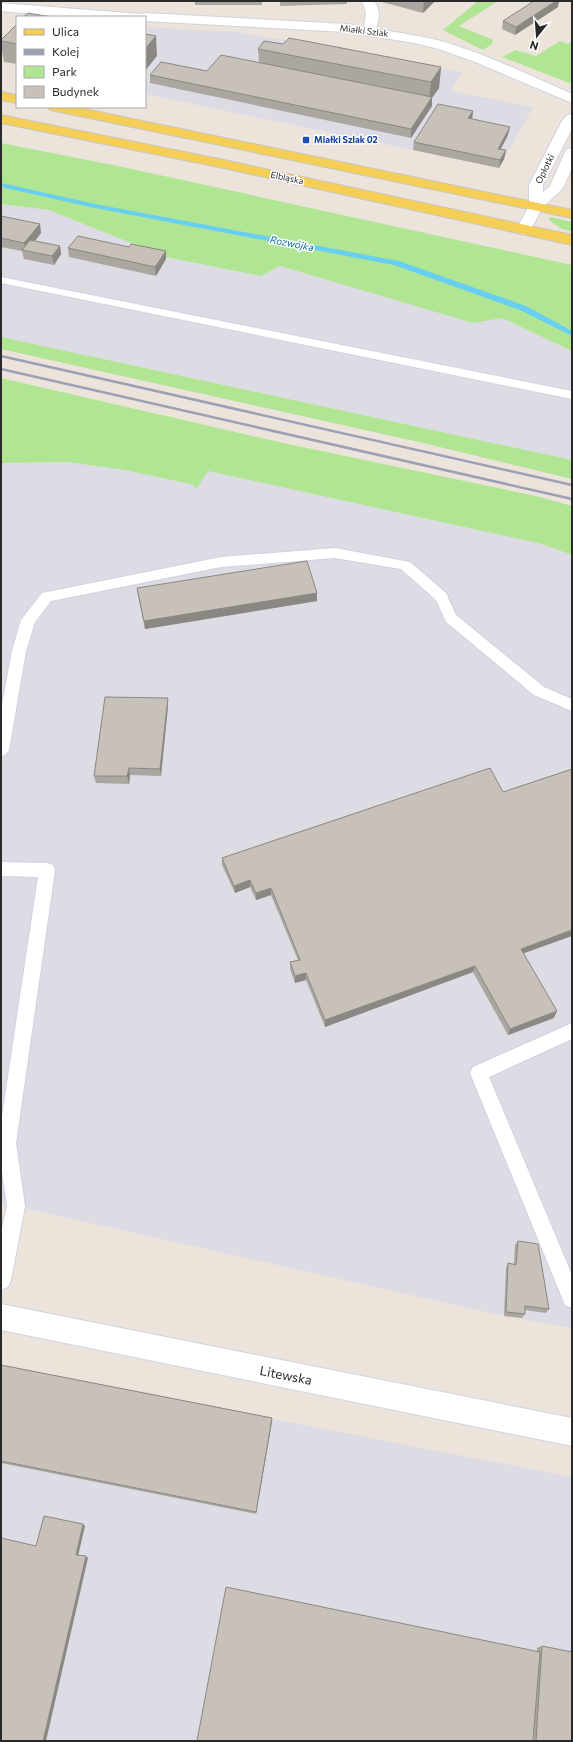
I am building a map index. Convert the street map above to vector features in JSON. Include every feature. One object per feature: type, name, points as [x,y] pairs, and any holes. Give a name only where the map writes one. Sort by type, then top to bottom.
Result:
[{"type":"main road","points":[[1,96],[16,99]]},
{"type":"main road","points":[[60,108],[572,214]]},
{"type":"main road","name":"Elbląska","points":[[1,119],[219,163],[572,240]]},
{"type":"street","points":[[368,1],[372,5],[373,14],[369,31]]},
{"type":"street","points":[[1,7],[74,14],[115,16]]},
{"type":"street","name":"Miałki Szlak","points":[[146,18],[346,28],[369,31],[443,46],[480,59],[572,99]]},
{"type":"street","name":"Opłotki","points":[[536,206],[536,185],[568,121],[572,118]]},
{"type":"street","name":"Opłotki","points":[[536,206],[556,188],[572,152]]},
{"type":"street","points":[[524,230],[536,206]]},
{"type":"street","name":"Litewska","points":[[1,1317],[572,1432]]},
{"type":"lane","points":[[1,280],[572,395]]},
{"type":"lane","points":[[1,750],[19,651],[28,620],[47,597],[221,562],[313,554],[335,553],[405,565],[441,597],[451,618],[539,691],[572,705]]},
{"type":"lane","points":[[1,869],[47,870],[8,1143],[16,1206],[1,1280]]},
{"type":"lane","points":[[572,1031],[479,1073],[572,1298]]},
{"type":"shaded area","points":[[146,27],[238,32],[462,72],[451,91],[533,107],[499,168],[146,94]]},
{"type":"shaded area","points":[[1,204],[49,210],[166,257],[261,276],[280,266],[473,323],[502,318],[572,351],[572,460],[1,337]]},
{"type":"shaded area","points":[[67,462],[125,470],[190,484],[197,487],[208,471],[542,544],[572,555],[572,1328],[504,1316],[1,1203],[1,463]]},
{"type":"shaded area","points":[[1,1366],[572,1477],[572,1741],[1,1741]]},
{"type":"green space","points":[[478,1],[498,1],[459,26],[493,40],[492,44],[483,50],[443,30]]},
{"type":"green space","points":[[560,41],[568,44],[572,42],[572,84],[502,57],[516,50],[536,56]]},
{"type":"green space","points":[[1,143],[118,166],[572,265],[572,351],[502,318],[473,323],[280,266],[261,276],[166,257],[49,210],[1,204]]},
{"type":"green space","points":[[550,217],[572,222],[572,232],[560,228],[549,220]]},
{"type":"green space","points":[[1,337],[572,460],[572,479],[423,443],[1,349]]},
{"type":"green space","points":[[1,378],[288,444],[536,496],[572,506],[572,555],[542,544],[208,471],[197,488],[190,484],[125,470],[67,462],[1,463]]},
{"type":"building","points":[[534,1],[556,1],[516,27],[503,21]]},
{"type":"building","points":[[28,13],[45,16],[24,16]]},
{"type":"building","points":[[16,25],[16,44],[1,40]]},
{"type":"building","points":[[146,34],[156,36],[146,48]]},
{"type":"building","points":[[289,38],[441,67],[431,82],[258,49],[264,41],[283,44]]},
{"type":"building","points":[[221,55],[432,97],[411,129],[150,75],[161,62],[207,71]]},
{"type":"building","points":[[438,104],[473,111],[468,118],[510,127],[498,149],[506,150],[500,160],[414,142]]},
{"type":"building","points":[[1,216],[40,224],[24,243],[1,238]]},
{"type":"building","points":[[78,236],[129,247],[131,244],[166,251],[155,267],[68,248]]},
{"type":"building","points":[[30,240],[60,246],[52,256],[22,250]]},
{"type":"building","points":[[307,561],[317,593],[144,621],[137,588]]},
{"type":"building","points":[[105,697],[168,698],[160,769],[129,768],[127,776],[94,776]]},
{"type":"building","points":[[490,768],[503,792],[572,769],[572,930],[521,949],[557,1011],[510,1029],[475,966],[325,1020],[306,973],[295,976],[290,962],[300,960],[271,888],[256,893],[250,880],[234,886],[222,858]]},
{"type":"building","points":[[518,1241],[538,1244],[549,1309],[525,1306],[525,1314],[506,1312],[508,1263],[516,1265]]},
{"type":"building","points":[[1,1365],[272,1418],[256,1512],[1,1461]]},
{"type":"building","points":[[44,1516],[83,1524],[76,1555],[86,1556],[43,1741],[1,1741],[1,1538],[36,1546]]},
{"type":"building","points":[[226,1587],[540,1652],[533,1741],[197,1741]]},
{"type":"building","points":[[542,1646],[572,1652],[572,1741],[536,1741]]},
{"type":"waterway","name":"Rozwójka","points":[[1,185],[95,206],[396,263],[523,308],[572,334]]},
{"type":"railway","points":[[1,356],[572,485]]},
{"type":"railway","points":[[1,369],[572,499]]},
{"type":"place","name":"Miałki Szlak 02","points":[[306,140]]}]
